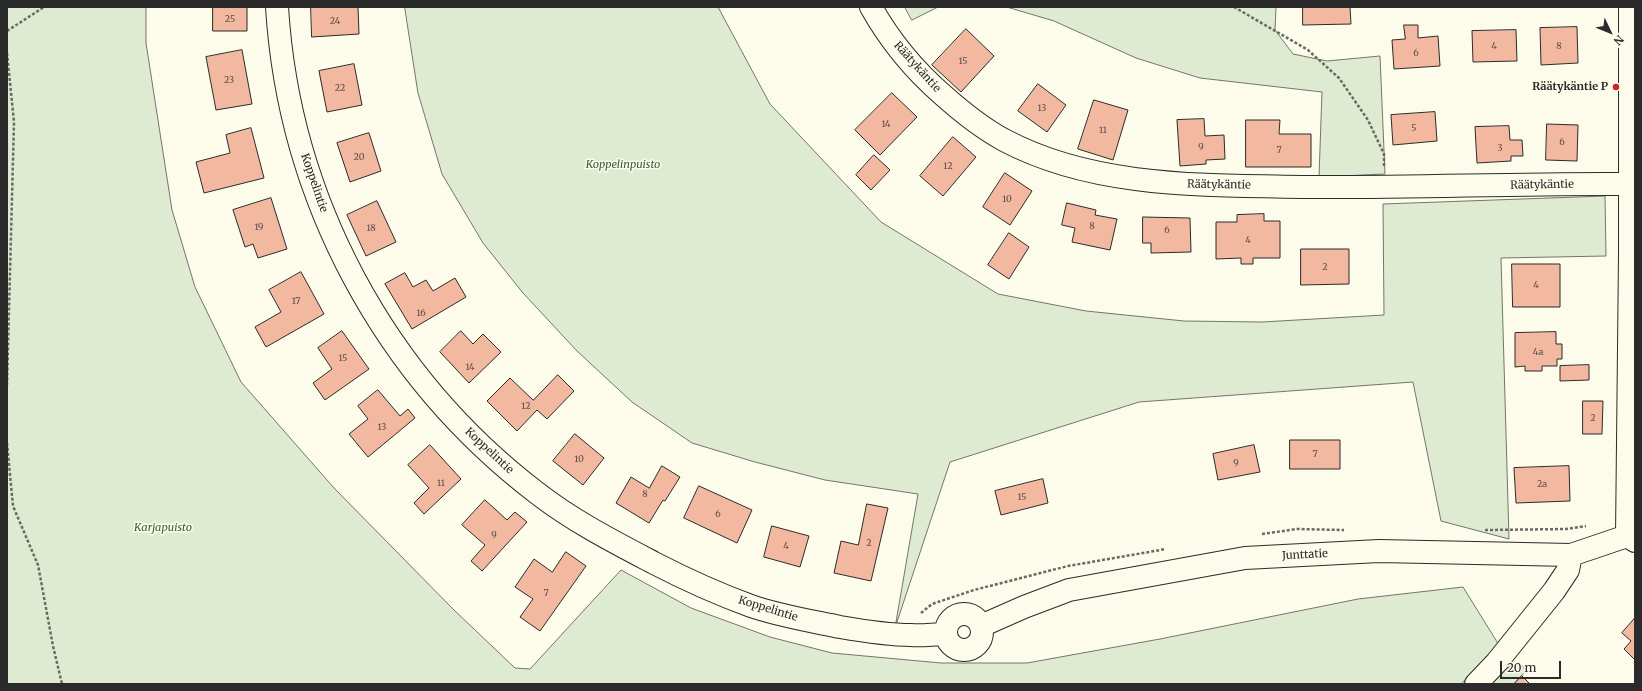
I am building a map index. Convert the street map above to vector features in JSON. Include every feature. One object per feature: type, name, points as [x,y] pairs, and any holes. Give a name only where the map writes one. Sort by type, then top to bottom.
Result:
[{"type":"street","name":"Koppelintie","points":[[277,7],[285,77],[294,119],[316,195],[340,253],[373,313],[398,350],[463,428],[500,463],[538,494],[593,530],[682,578],[752,606],[790,617],[867,631],[910,635],[946,634],[946,628],[952,618],[963,614],[974,617],[981,626]]},
{"type":"street","name":"Räätykäntie","points":[[871,7],[903,55],[927,81],[956,107],[1004,140],[1040,156],[1069,165],[1143,180],[1190,185],[1385,187],[1630,184]]},
{"type":"street","points":[[1630,7],[1630,184],[1632,255],[1631,538]]},
{"type":"street","name":"Junttatie","points":[[981,626],[1024,607],[1069,590],[1245,558],[1379,551],[1571,555],[1631,538]]},
{"type":"street","points":[[1476,684],[1497,662],[1554,591],[1568,570],[1571,555]]},
{"type":"path","points":[[7,31],[44,7]]},
{"type":"path","points":[[1234,7],[1308,50],[1339,78],[1368,120],[1384,154],[1385,187]]},
{"type":"path","points":[[7,53],[14,122],[7,385]]},
{"type":"path","points":[[7,443],[13,506],[38,565],[53,646],[62,684]]},
{"type":"green space","name":"Karjapuisto","points":[[7,7],[146,7],[146,43],[172,210],[195,287],[241,382],[334,488],[454,610],[515,668],[530,669],[621,570],[691,608],[770,637],[832,653],[941,663],[1027,663],[1160,639],[1358,599],[1463,587],[1499,645],[1461,684],[7,684]]},
{"type":"green space","name":"Koppelinpuisto","points":[[405,7],[718,7],[770,104],[881,222],[998,294],[1086,311],[1184,321],[1262,322],[1384,315],[1383,204],[1605,196],[1606,256],[1501,258],[1509,539],[1441,521],[1413,382],[1139,402],[950,462],[895,628],[918,494],[825,480],[755,462],[692,443],[632,402],[577,351],[523,293],[483,243],[442,174],[418,93]]},
{"type":"green space","points":[[905,7],[938,7],[912,20]]},
{"type":"green space","points":[[1007,7],[1276,7],[1275,30],[1293,54],[1327,61],[1380,56],[1385,174],[1319,177],[1322,92],[1200,78],[1136,58],[1054,21]]},
{"type":"green space","points":[[1513,665],[1523,666],[1526,671],[1514,684],[1492,684],[1505,670]]},
{"type":"building","points":[[213,7],[247,7],[247,31],[213,31]]},
{"type":"building","points":[[311,7],[358,7],[359,34],[312,37]]},
{"type":"building","points":[[1303,7],[1350,7],[1351,24],[1303,25]]},
{"type":"building","points":[[1404,25],[1418,25],[1418,38],[1438,36],[1440,66],[1394,69],[1392,40],[1405,39]]},
{"type":"building","points":[[1577,27],[1578,63],[1541,65],[1540,28]]},
{"type":"building","points":[[966,29],[994,56],[961,92],[932,65]]},
{"type":"building","points":[[1516,30],[1517,61],[1473,62],[1472,31]]},
{"type":"building","points":[[242,50],[252,104],[216,110],[206,57]]},
{"type":"building","points":[[354,64],[362,105],[327,112],[319,71]]},
{"type":"building","points":[[1038,84],[1066,105],[1047,132],[1018,111]]},
{"type":"building","points":[[892,93],[917,117],[880,155],[855,130]]},
{"type":"building","points":[[1094,100],[1128,110],[1113,160],[1078,149]]},
{"type":"building","points":[[1435,112],[1437,141],[1393,145],[1391,115]]},
{"type":"building","points":[[1204,119],[1205,136],[1224,135],[1225,159],[1206,160],[1206,164],[1180,166],[1177,120]]},
{"type":"building","points":[[1246,120],[1280,120],[1279,134],[1311,134],[1311,167],[1246,167]]},
{"type":"building","points":[[1547,124],[1578,125],[1577,161],[1546,160]]},
{"type":"building","points":[[1509,126],[1510,140],[1522,140],[1523,156],[1511,156],[1511,161],[1477,163],[1475,127]]},
{"type":"building","points":[[251,128],[264,178],[204,193],[196,162],[230,153],[226,135]]},
{"type":"building","points":[[369,133],[381,171],[350,182],[337,143]]},
{"type":"building","points":[[953,137],[976,157],[943,196],[920,176]]},
{"type":"building","points":[[874,155],[890,170],[871,190],[856,175]]},
{"type":"building","points":[[1005,173],[1032,191],[1010,225],[983,207]]},
{"type":"building","points":[[271,198],[287,249],[258,258],[253,244],[245,247],[233,210]]},
{"type":"building","points":[[377,201],[396,242],[366,256],[347,215]]},
{"type":"building","points":[[1067,203],[1096,210],[1095,215],[1117,219],[1110,250],[1072,242],[1075,228],[1062,225]]},
{"type":"building","points":[[1264,214],[1264,221],[1280,221],[1280,258],[1253,258],[1253,264],[1241,264],[1241,258],[1216,259],[1216,222],[1237,222],[1237,215]]},
{"type":"building","points":[[1143,217],[1190,218],[1191,252],[1151,253],[1151,243],[1143,243]]},
{"type":"building","points":[[1009,233],[1029,247],[1009,279],[988,265]]},
{"type":"building","points":[[1301,249],[1349,249],[1349,284],[1301,285]]},
{"type":"building","points":[[1512,264],[1560,264],[1560,307],[1513,307]]},
{"type":"building","points":[[301,272],[324,314],[266,347],[255,327],[281,312],[269,290]]},
{"type":"building","points":[[405,273],[413,287],[426,280],[433,291],[455,278],[466,297],[412,329],[385,284]]},
{"type":"building","points":[[342,331],[369,369],[325,400],[313,383],[332,369],[318,348]]},
{"type":"building","points":[[461,331],[473,344],[483,334],[501,352],[469,383],[440,352]]},
{"type":"building","points":[[1556,332],[1556,344],[1562,344],[1562,359],[1557,359],[1557,366],[1542,366],[1542,371],[1525,371],[1525,366],[1515,367],[1515,333]]},
{"type":"building","points":[[1589,365],[1589,380],[1560,381],[1560,366]]},
{"type":"building","points":[[558,375],[574,391],[547,419],[537,410],[517,431],[487,401],[510,378],[533,400]]},
{"type":"building","points":[[378,390],[400,416],[408,409],[415,418],[368,457],[349,434],[368,419],[358,406]]},
{"type":"building","points":[[1583,401],[1603,401],[1602,434],[1583,434]]},
{"type":"building","points":[[575,434],[604,458],[583,485],[553,461]]},
{"type":"building","points":[[1290,440],[1340,440],[1340,469],[1290,469]]},
{"type":"building","points":[[430,445],[461,479],[424,514],[414,503],[429,488],[408,465]]},
{"type":"building","points":[[1254,445],[1260,472],[1218,480],[1213,454]]},
{"type":"building","points":[[662,466],[680,477],[665,501],[663,500],[649,523],[616,503],[631,477],[649,488]]},
{"type":"building","points":[[1569,466],[1570,501],[1516,503],[1514,468]]},
{"type":"building","points":[[1043,479],[1048,503],[1001,515],[995,491]]},
{"type":"building","points":[[699,486],[752,510],[737,543],[684,518]]},
{"type":"building","points":[[485,500],[507,520],[515,512],[527,522],[482,571],[471,561],[485,545],[462,525]]},
{"type":"building","points":[[867,504],[888,508],[871,581],[834,573],[841,541],[858,545]]},
{"type":"building","points":[[772,526],[809,536],[800,567],[764,557]]},
{"type":"building","points":[[566,552],[586,566],[540,631],[520,617],[533,599],[515,587],[534,559],[552,572]]},
{"type":"building","points":[[1635,618],[1634,659],[1624,649],[1631,641],[1622,633]]},
{"type":"building","points":[[1522,676],[1530,684],[1514,684]]},
{"type":"place","name":"Räätykäntie P","points":[[1616,87]]}]
